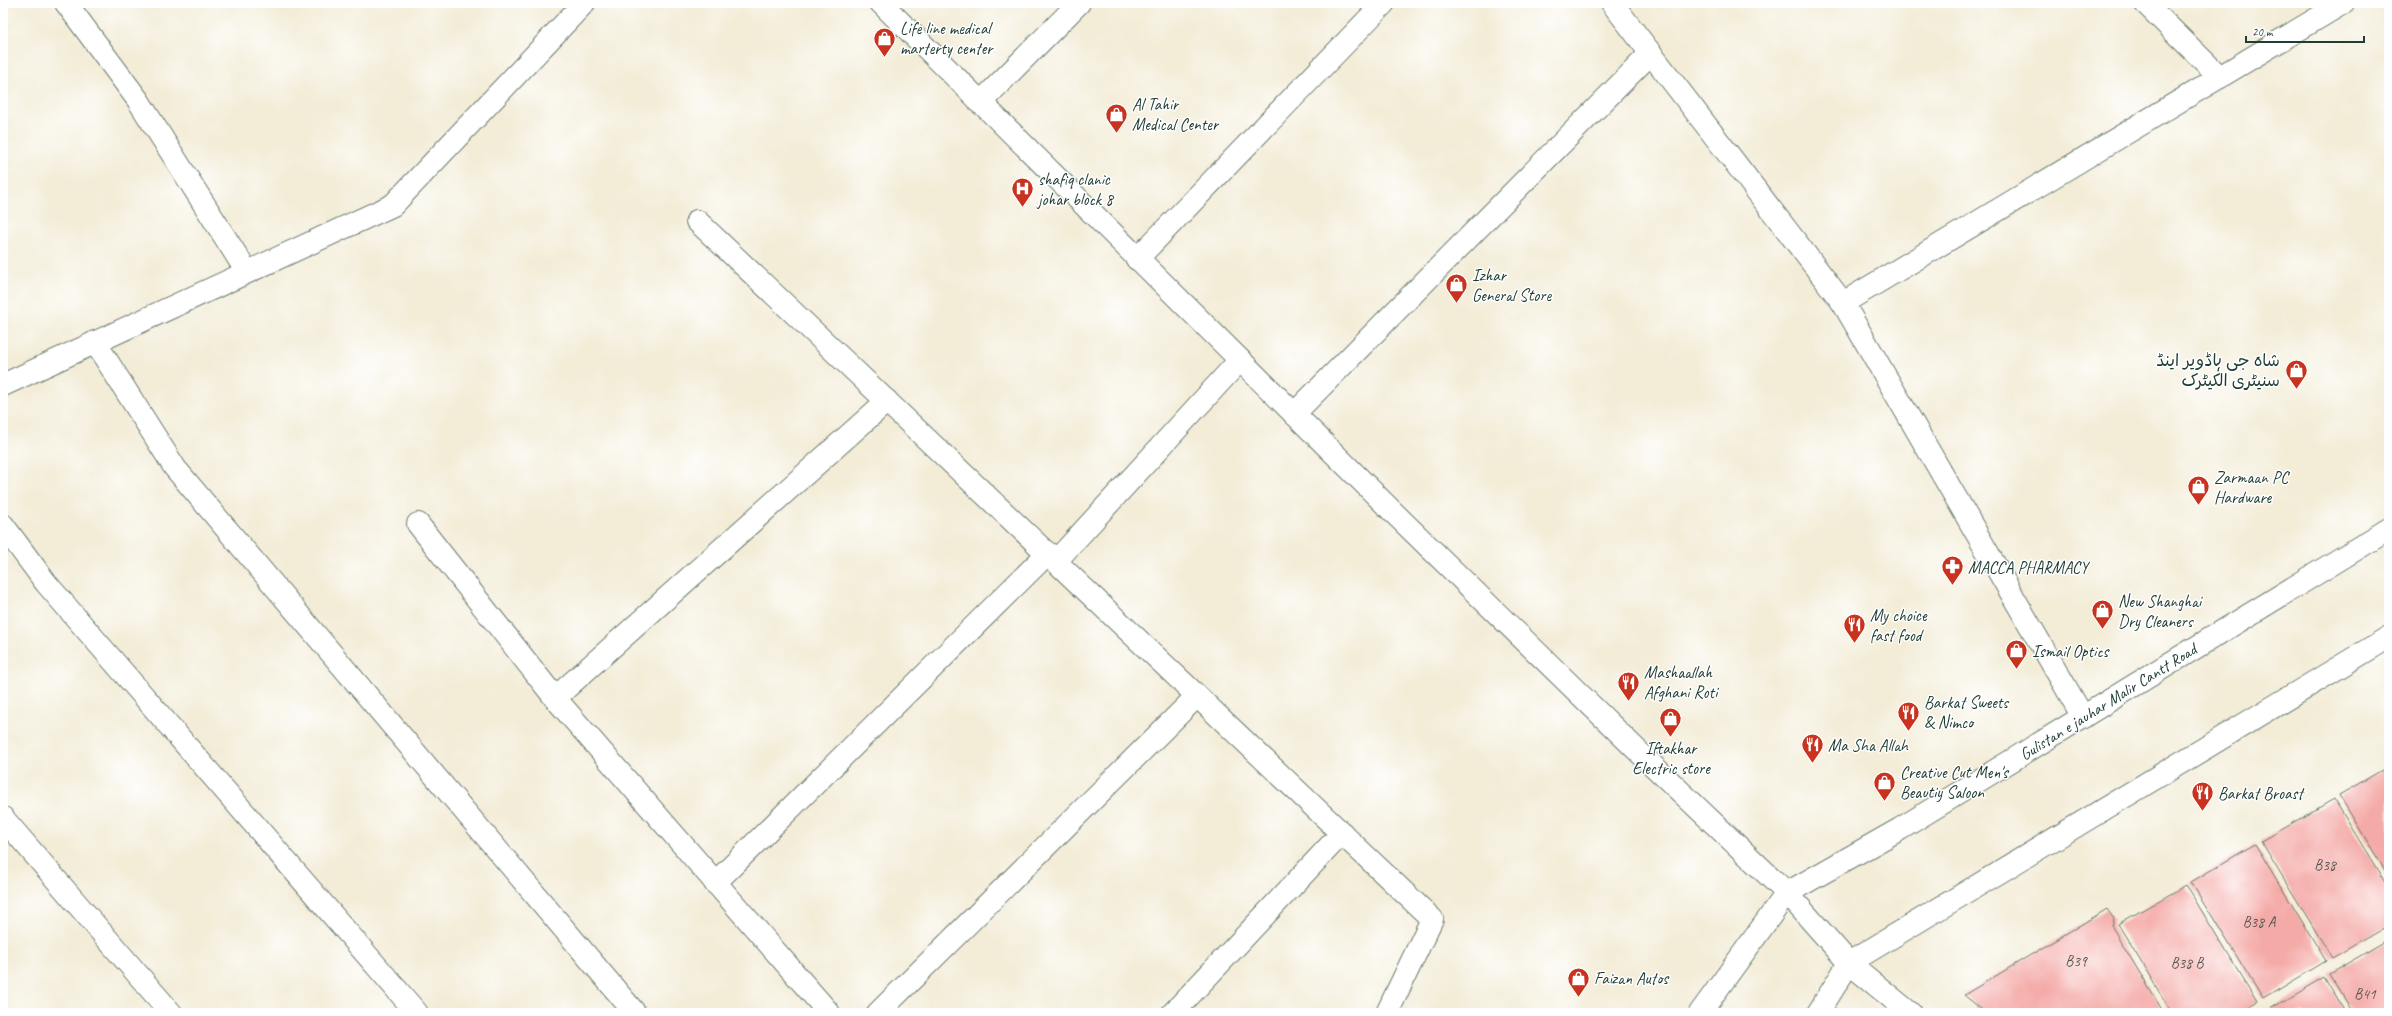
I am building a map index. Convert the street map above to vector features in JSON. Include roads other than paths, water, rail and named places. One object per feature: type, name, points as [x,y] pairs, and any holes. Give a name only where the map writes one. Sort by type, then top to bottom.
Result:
[{"type":"street","points":[[66,3],[138,100],[247,272]]},
{"type":"street","points":[[3,384],[392,205],[584,3]]},
{"type":"street","points":[[881,3],[1294,414],[1638,751],[1787,893],[1849,963],[1910,1013]]},
{"type":"street","points":[[980,102],[1079,3]]},
{"type":"street","points":[[1137,259],[1384,3]]},
{"type":"street","points":[[1612,3],[1843,303],[2083,717]]},
{"type":"street","points":[[2145,3],[2220,77]]},
{"type":"street","points":[[1843,303],[2343,3]]},
{"type":"street","points":[[1294,414],[1651,53]]},
{"type":"street","points":[[697,222],[1432,919],[1387,1013]]},
{"type":"street","points":[[95,342],[175,468],[635,1013]]},
{"type":"street","points":[[715,883],[1052,557],[1240,360]]},
{"type":"street","points":[[555,698],[887,401]]},
{"type":"street","points":[[418,524],[555,698],[829,1013]]},
{"type":"street","points":[[3,525],[46,583],[417,1013]]},
{"type":"street","name":"Gulistan e jauhar Malir Cantt Road","points":[[1700,1013],[1787,893],[1900,829],[2389,529]]},
{"type":"street","points":[[1818,1013],[1849,963],[2389,637]]},
{"type":"street","points":[[878,1013],[1197,696]]},
{"type":"street","points":[[5,825],[171,1013]]},
{"type":"street","points":[[1174,1013],[1342,833]]},
{"type":"place","name":"Life line medical marterty center","points":[[884,58]]},
{"type":"place","name":"Al Tahir Medical Center","points":[[1117,134]]},
{"type":"place","name":"shafiq clanic johar block 8","points":[[1023,208]]},
{"type":"place","name":"Izhar General Store","points":[[1456,304]]},
{"type":"place","name":"شاہ جی ہاڈویر اینڈ سنیٹری الکیٹرک","points":[[2296,390]]},
{"type":"place","name":"Zarmaan PC Hardware","points":[[2198,506]]},
{"type":"place","name":"MACCA PHARMACY","points":[[1952,586]]},
{"type":"place","name":"New Shanghai Dry Cleaners","points":[[2103,630]]},
{"type":"place","name":"My choice fast food","points":[[1855,644]]},
{"type":"place","name":"Ismail Optics","points":[[2017,670]]},
{"type":"place","name":"Mashaallah Afghani Roti","points":[[1629,702]]},
{"type":"place","name":"Barkat Sweets & Nimco","points":[[1908,732]]},
{"type":"place","name":"Iftakhar Electric store","points":[[1671,738]]},
{"type":"place","name":"Ma Sha Allah","points":[[1813,764]]},
{"type":"place","name":"Creative Cut Men's Beautiy Saloon","points":[[1884,802]]},
{"type":"place","name":"Barkat Broast","points":[[2202,812]]},
{"type":"place","name":"Faizan Autos","points":[[1579,998]]}]
